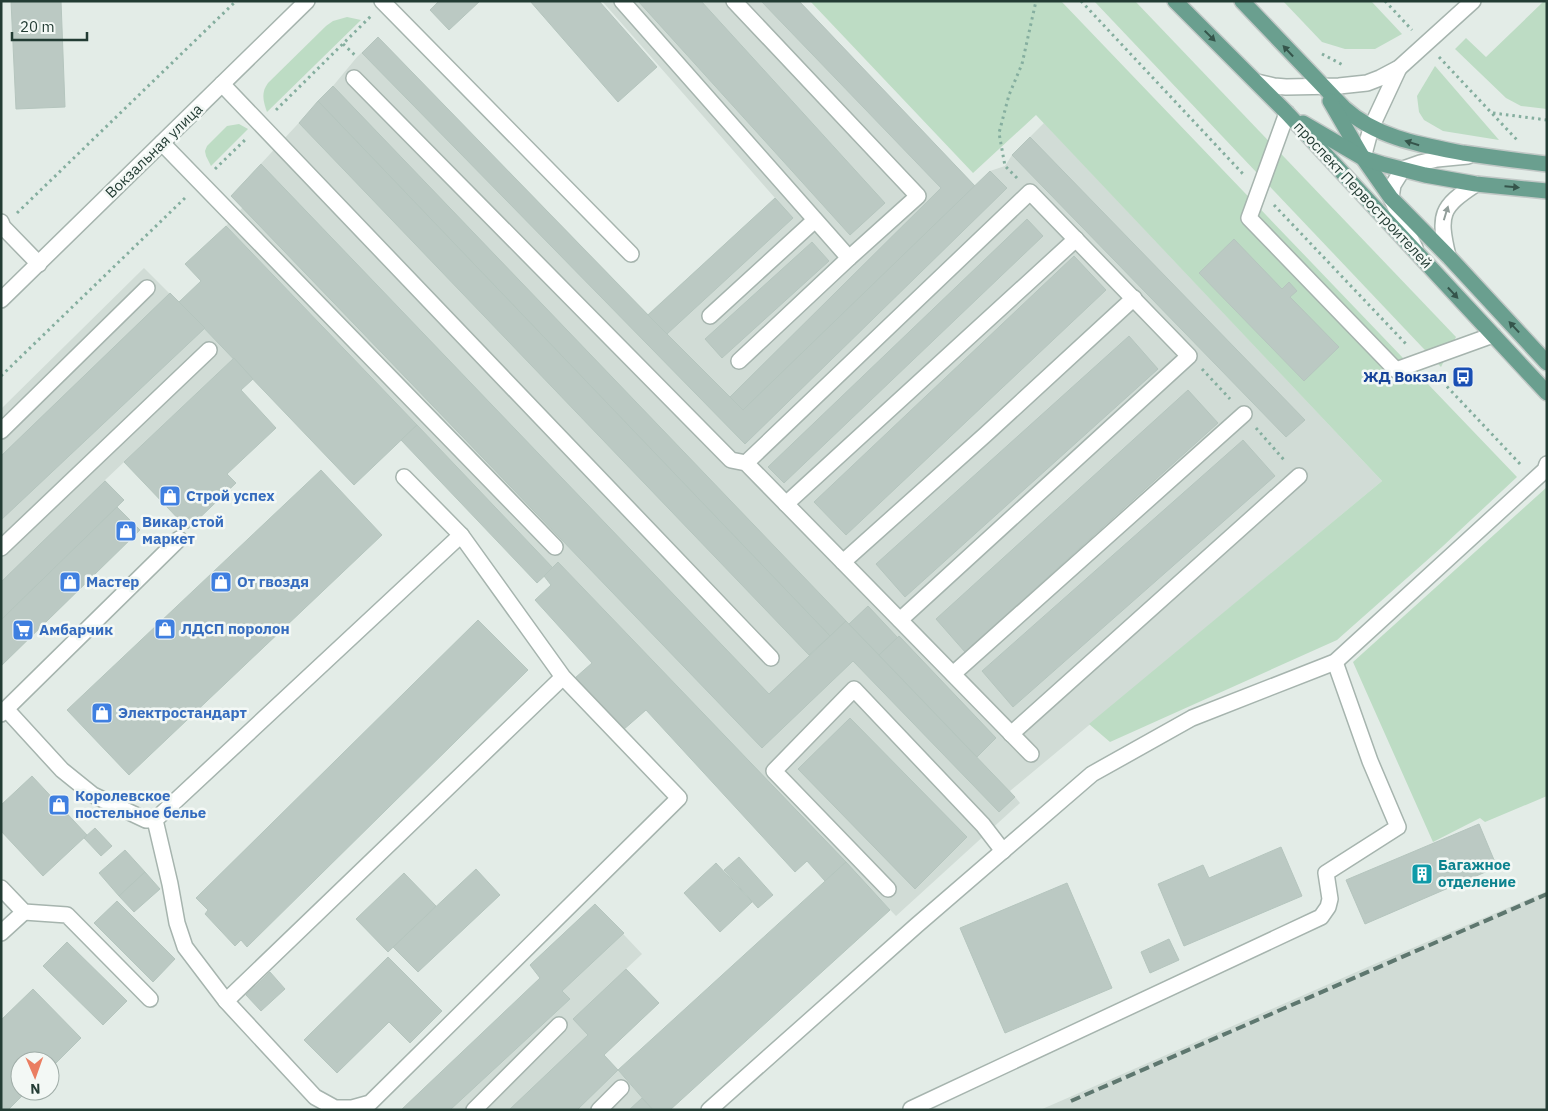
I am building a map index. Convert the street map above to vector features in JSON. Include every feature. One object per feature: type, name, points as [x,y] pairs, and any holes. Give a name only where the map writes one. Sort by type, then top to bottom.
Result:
[{"type":"main road","name":"проспект Первостроителей","points":[[1175,1],[1287,113],[1547,393]]},
{"type":"main road","points":[[1242,1],[1322,86],[1355,118],[1371,128],[1416,145],[1547,164]]},
{"type":"main road","points":[[1322,86],[1363,158],[1391,198],[1448,256],[1547,363]]},
{"type":"main road","points":[[1287,113],[1363,158],[1403,169],[1476,184],[1547,191]]},
{"type":"street","points":[[382,1],[630,254]]},
{"type":"street","points":[[622,1],[849,258]]},
{"type":"street","points":[[734,1],[918,196],[739,361]]},
{"type":"street","points":[[1257,82],[1274,86],[1339,86],[1366,83],[1399,68],[1474,1]]},
{"type":"street","name":"Вокзальная улица","points":[[1,300],[222,84],[301,3]]},
{"type":"street","points":[[1363,158],[1371,128],[1399,68]]},
{"type":"street","points":[[354,78],[731,460],[746,463],[1031,754]]},
{"type":"street","points":[[222,84],[771,658]]},
{"type":"street","points":[[1287,113],[1249,218],[1396,370],[1493,335]]},
{"type":"street","points":[[162,143],[556,547]]},
{"type":"street","points":[[1420,257],[1391,198],[1392,185],[1403,169],[1420,162],[1479,155]]},
{"type":"street","points":[[1448,256],[1442,232],[1445,211],[1451,202],[1476,184]]},
{"type":"street","points":[[746,463],[1030,192],[1134,298],[1189,356],[900,620]]},
{"type":"street","points":[[710,316],[815,220]]},
{"type":"street","points":[[2,224],[39,264]]},
{"type":"street","points":[[786,504],[1076,239]]},
{"type":"street","points":[[1,431],[147,288]]},
{"type":"street","points":[[843,562],[1134,298]]},
{"type":"street","points":[[1,548],[209,350]]},
{"type":"street","points":[[953,674],[1244,414]]},
{"type":"street","points":[[708,1110],[917,925],[1092,774],[1192,718],[1335,662],[1545,470],[1547,464]]},
{"type":"street","points":[[1011,734],[1299,476]]},
{"type":"street","points":[[155,820],[177,923],[185,947],[221,996],[315,1097],[335,1108],[352,1108],[370,1103],[679,798],[563,677],[461,535],[404,477]]},
{"type":"street","points":[[179,538],[4,712],[62,770],[93,794],[146,820],[155,820],[461,535]]},
{"type":"street","points":[[910,1109],[1320,917],[1328,907],[1330,899],[1326,873],[1398,827],[1370,761],[1335,662]]},
{"type":"street","points":[[226,1001],[563,677]]},
{"type":"street","points":[[888,889],[774,771],[854,690],[983,825],[1003,851]]},
{"type":"street","points":[[1,888],[24,912],[67,915],[150,998]]},
{"type":"street","points":[[1,933],[24,912]]},
{"type":"street","points":[[474,1110],[559,1025]]},
{"type":"street","points":[[599,1110],[621,1088]]},
{"type":"path","points":[[2,224],[236,1]]},
{"type":"path","points":[[1030,192],[1005,166],[999,133],[1009,96],[1022,64],[1036,1]]},
{"type":"path","points":[[1081,1],[1534,480]]},
{"type":"path","points":[[1385,1],[1494,113],[1518,141]]},
{"type":"path","points":[[1389,6],[1394,1]]},
{"type":"path","points":[[1318,52],[1344,65],[1352,65]]},
{"type":"path","points":[[1494,113],[1547,120]]},
{"type":"shaded area","points":[[602,1],[799,1],[975,186],[990,171],[1005,166],[1012,155],[1044,123],[1382,481],[1010,791],[1020,803],[896,916],[558,562],[553,568],[226,226],[243,207],[231,196],[333,86],[357,57],[378,37],[648,314],[775,198]]},
{"type":"shaded area","points":[[144,268],[234,358],[105,480],[124,500],[1,620],[1,409]]},
{"type":"shaded area","points":[[1547,891],[1547,1110],[1040,1110],[1370,966]]},
{"type":"shaded area","points":[[595,904],[642,954],[626,969],[659,1003],[604,1055],[653,1110],[401,1110],[540,978],[530,965]]},
{"type":"green space","points":[[810,1],[1061,1],[1517,477],[1442,547],[1337,640],[1110,742],[1089,724],[1382,481],[1036,115],[973,173]]},
{"type":"green space","points":[[1094,1],[1135,1],[1456,337],[1441,367]]},
{"type":"green space","points":[[1283,1],[1371,1],[1402,34],[1375,49],[1345,49],[1322,42]]},
{"type":"green space","points":[[1544,1],[1547,1],[1547,109],[1521,106],[1506,98],[1455,49],[1466,38],[1486,57]]},
{"type":"green space","points":[[347,17],[361,20],[267,112],[263,97],[268,83],[326,26],[333,21]]},
{"type":"green space","points":[[1435,66],[1499,140],[1443,131],[1424,120],[1419,112],[1417,96]]},
{"type":"green space","points":[[239,124],[248,129],[211,166],[205,151],[207,146],[227,126]]},
{"type":"green space","points":[[1547,487],[1547,796],[1485,822],[1480,818],[1433,842],[1353,662]]},
{"type":"building","points":[[11,1],[61,1],[65,107],[16,109]]},
{"type":"building","points":[[439,1],[480,1],[449,30],[430,10]]},
{"type":"building","points":[[530,1],[599,1],[657,67],[618,102]]},
{"type":"building","points":[[638,1],[701,1],[885,203],[850,235]]},
{"type":"building","points":[[761,1],[799,1],[975,186],[743,410],[730,397],[941,188]]},
{"type":"building","points":[[378,37],[743,410],[990,171],[1007,188],[745,444],[362,53]]},
{"type":"building","points":[[333,86],[846,621],[830,636],[318,101]]},
{"type":"building","points":[[318,101],[830,636],[809,655],[299,123]]},
{"type":"building","points":[[1030,137],[1305,420],[1286,437],[1012,155]]},
{"type":"building","points":[[261,164],[769,694],[846,621],[1015,797],[999,812],[853,661],[762,748],[231,196]]},
{"type":"building","points":[[775,198],[793,218],[667,334],[648,315]]},
{"type":"building","points":[[1027,219],[1043,236],[784,483],[768,467]]},
{"type":"building","points":[[226,226],[417,425],[354,485],[179,302],[201,281],[185,264]]},
{"type":"building","points":[[1234,239],[1282,289],[1289,282],[1297,291],[1290,297],[1339,347],[1304,381],[1199,273]]},
{"type":"building","points":[[812,242],[829,261],[722,358],[705,339]]},
{"type":"building","points":[[1074,256],[1106,290],[846,535],[814,502]]},
{"type":"building","points":[[170,293],[205,328],[1,520],[1,456]]},
{"type":"building","points":[[1129,336],[1158,369],[905,597],[876,564]]},
{"type":"building","points":[[234,358],[253,379],[241,390],[276,428],[227,474],[236,483],[188,529],[124,462]]},
{"type":"building","points":[[1188,390],[1218,423],[965,652],[936,619]]},
{"type":"building","points":[[417,425],[553,568],[537,583],[401,440]]},
{"type":"building","points":[[1243,440],[1275,476],[1013,707],[982,671]]},
{"type":"building","points":[[321,470],[382,535],[129,775],[67,710]]},
{"type":"building","points":[[105,481],[124,500],[1,620],[1,582]]},
{"type":"building","points":[[117,507],[140,530],[1,666],[1,620]]},
{"type":"building","points":[[558,562],[846,862],[825,881],[807,861],[795,872],[646,710],[623,730],[575,678],[592,663],[535,600],[551,585],[544,576]]},
{"type":"building","points":[[868,606],[898,638],[879,655],[849,624]]},
{"type":"building","points":[[478,620],[528,670],[247,947],[241,940],[235,946],[205,914],[208,910],[196,898]]},
{"type":"building","points":[[899,636],[996,738],[977,757],[879,655]]},
{"type":"building","points":[[850,718],[967,837],[915,889],[798,769]]},
{"type":"building","points":[[32,776],[87,835],[43,876],[1,831],[1,805]]},
{"type":"building","name":"Багажное отделение","points":[[1479,824],[1497,867],[1365,924],[1346,880]]},
{"type":"building","points":[[95,828],[112,846],[101,856],[84,838]]},
{"type":"building","points":[[1281,847],[1302,896],[1184,946],[1158,884],[1203,865],[1209,878]]},
{"type":"building","points":[[125,850],[145,872],[119,896],[99,873]]},
{"type":"building","points":[[739,857],[773,895],[758,908],[724,870]]},
{"type":"building","points":[[846,862],[890,910],[670,1110],[653,1110],[618,1070]]},
{"type":"building","points":[[716,863],[752,902],[720,932],[684,893]]},
{"type":"building","points":[[476,869],[500,895],[418,972],[393,947]]},
{"type":"building","points":[[145,872],[160,889],[134,912],[119,896]]},
{"type":"building","points":[[404,873],[436,906],[388,952],[356,919]]},
{"type":"building","points":[[1067,883],[1112,988],[1005,1033],[960,928]]},
{"type":"building","points":[[117,901],[175,959],[153,982],[94,923]]},
{"type":"building","points":[[595,904],[624,933],[562,991],[570,999],[450,1110],[401,1110],[540,978],[530,965]]},
{"type":"building","points":[[1169,939],[1179,960],[1150,973],[1141,952]]},
{"type":"building","points":[[67,942],[127,1001],[103,1025],[43,966]]},
{"type":"building","points":[[388,957],[442,1011],[410,1043],[389,1022],[337,1073],[304,1040]]},
{"type":"building","points":[[626,969],[659,1003],[604,1055],[618,1070],[577,1110],[509,1110],[588,1035],[573,1019]]},
{"type":"building","points":[[270,972],[285,989],[261,1011],[246,995]]},
{"type":"building","points":[[33,989],[81,1038],[60,1059],[60,1051],[10,1051],[10,1101],[17,1101],[8,1110],[1,1110],[1,1020]]},
{"type":"building","points":[[642,1098],[653,1110],[629,1110]]},
{"type":"railway","points":[[1071,1101],[1547,894]]},
{"type":"place","name":"ЖД Вокзал","points":[[1463,377]]},
{"type":"place","name":"Строй успех","points":[[170,496]]},
{"type":"place","name":"Викар стой маркет","points":[[126,531]]},
{"type":"place","name":"Мастер","points":[[70,582]]},
{"type":"place","name":"От гвоздя","points":[[221,582]]},
{"type":"place","name":"ЛДСП поролон","points":[[165,629]]},
{"type":"place","name":"Амбарчик","points":[[23,630]]},
{"type":"place","name":"Электростандарт","points":[[102,713]]},
{"type":"place","name":"Королевское постельное белье","points":[[59,805]]},
{"type":"place","name":"Багажное отделение","points":[[1422,874]]}]
